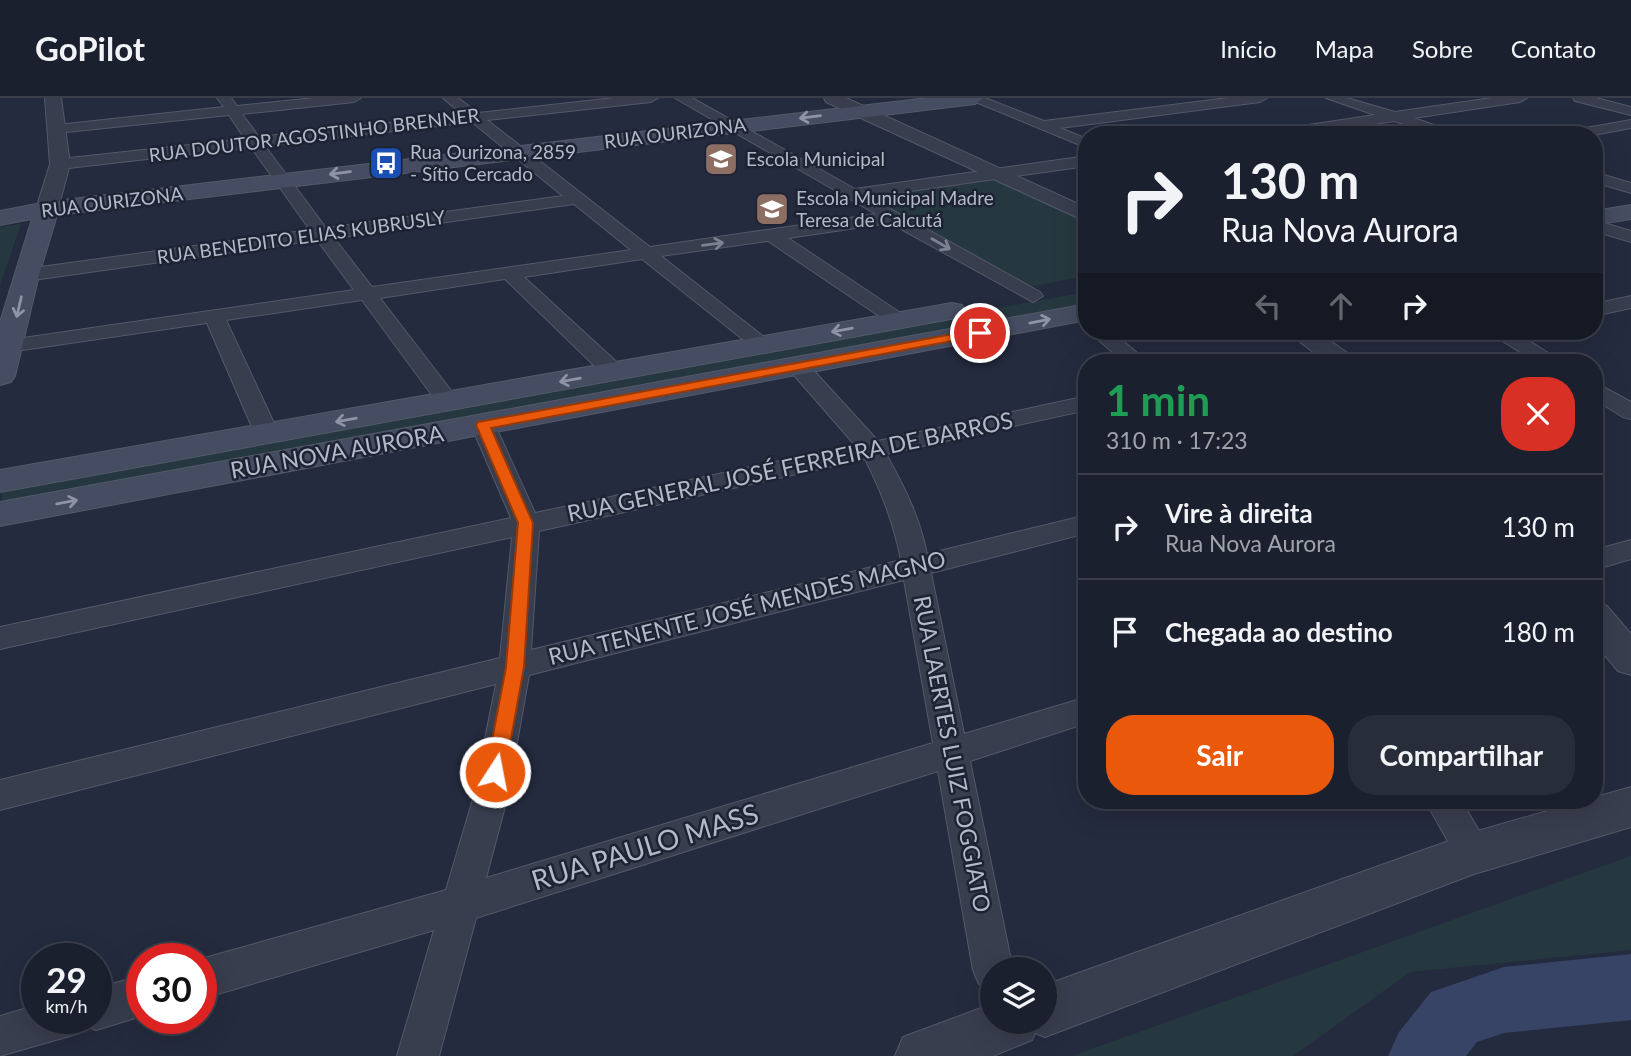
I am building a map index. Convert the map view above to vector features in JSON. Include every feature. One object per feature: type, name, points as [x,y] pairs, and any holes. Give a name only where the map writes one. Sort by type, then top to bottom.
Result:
[{"type":"main road","name":"RUA OURIZONA","points":[[1,217],[46,214],[80,205],[516,151],[974,98]]},
{"type":"main road","points":[[1603,195],[1631,189]]},
{"type":"main road","points":[[1603,217],[1631,212]]},
{"type":"main road","points":[[0,376],[26,275],[46,214]]},
{"type":"main road","name":"RUA NOVA AURORA","points":[[0,514],[957,337],[990,313],[1033,296],[1078,288]]},
{"type":"main road","name":"RUA NOVA AURORA","points":[[0,481],[898,320],[933,315],[990,313],[1078,319]]},
{"type":"main road","points":[[933,315],[948,318],[962,327],[962,332],[957,337]]},
{"type":"street","points":[[46,214],[60,164],[53,98]]},
{"type":"street","points":[[57,129],[228,104],[354,98]]},
{"type":"street","points":[[450,98],[762,345]]},
{"type":"street","name":"RUA DOUTOR AGOSTINHO BRENNER","points":[[60,164],[651,98]]},
{"type":"street","points":[[682,98],[1033,296]]},
{"type":"street","points":[[832,98],[1078,212]]},
{"type":"street","points":[[974,98],[1078,140]]},
{"type":"street","points":[[1041,126],[1260,98]]},
{"type":"street","points":[[1333,98],[1424,126]]},
{"type":"street","points":[[1332,126],[1520,98]]},
{"type":"street","points":[[1580,98],[1631,111]]},
{"type":"street","points":[[228,104],[281,180],[448,401]]},
{"type":"street","points":[[1603,129],[1631,124]]},
{"type":"street","points":[[852,194],[1078,162]]},
{"type":"street","points":[[1603,180],[1631,189]]},
{"type":"street","name":"RUA BENEDITO ELIAS KUBRUSLY","points":[[26,275],[576,199]]},
{"type":"street","points":[[9,346],[894,217]]},
{"type":"street","points":[[1603,228],[1631,237]]},
{"type":"street","points":[[772,235],[898,320]]},
{"type":"street","points":[[509,273],[614,372]]},
{"type":"street","points":[[1603,308],[1631,302]]},
{"type":"street","points":[[214,317],[267,434]]},
{"type":"street","points":[[1111,340],[1127,354]]},
{"type":"street","points":[[1312,340],[1332,354]]},
{"type":"street","points":[[1516,340],[1538,354]]},
{"type":"street","name":"RUA LAERTES LUIZ FOGGIATO","points":[[797,366],[871,448],[892,487],[909,531],[991,957]]},
{"type":"street","points":[[1603,394],[1628,407]]},
{"type":"street","name":"RUA GENERAL JOSÉ FERREIRA DE BARROS","points":[[0,638],[1078,405]]},
{"type":"street","points":[[418,1056],[490,799],[515,667],[526,523],[483,425]]},
{"type":"street","name":"RUA TENENTE JOSÉ MENDES MAGNO","points":[[0,795],[1078,526]]},
{"type":"street","points":[[1603,557],[1631,549]]},
{"type":"street","points":[[1603,627],[1631,660]]},
{"type":"street","name":"RUA PAULO MASS","points":[[217,974],[461,904],[1078,713]]},
{"type":"street","points":[[1057,1005],[1474,853],[1631,807]]},
{"type":"street","points":[[1447,809],[1474,853]]},
{"type":"street","points":[[0,1037],[21,1031]]},
{"type":"street","points":[[922,1056],[980,1034]]},
{"type":"shaded area","points":[[997,180],[1078,219],[1078,278],[1028,287],[867,198]]},
{"type":"shaded area","points":[[21,224],[0,285],[0,227]]},
{"type":"shaded area","points":[[1078,294],[1078,309],[2,506],[2,488]]},
{"type":"shaded area","points":[[1631,856],[1631,950],[1410,972],[1293,1056],[1072,1056]]},
{"type":"waterway","points":[[1423,1056],[1455,1016],[1504,1000],[1631,987]]},
{"type":"place","name":"Escola Municipal","points":[[721,159]]},
{"type":"place","name":"Rua Ourizona, 2859 - Sítio Cercado","points":[[386,163]]},
{"type":"place","name":"Escola Municipal Madre Teresa de Calcutá","points":[[772,209]]},
{"type":"route","points":[[495,772],[515,667],[526,523],[483,425],[980,333]]}]
